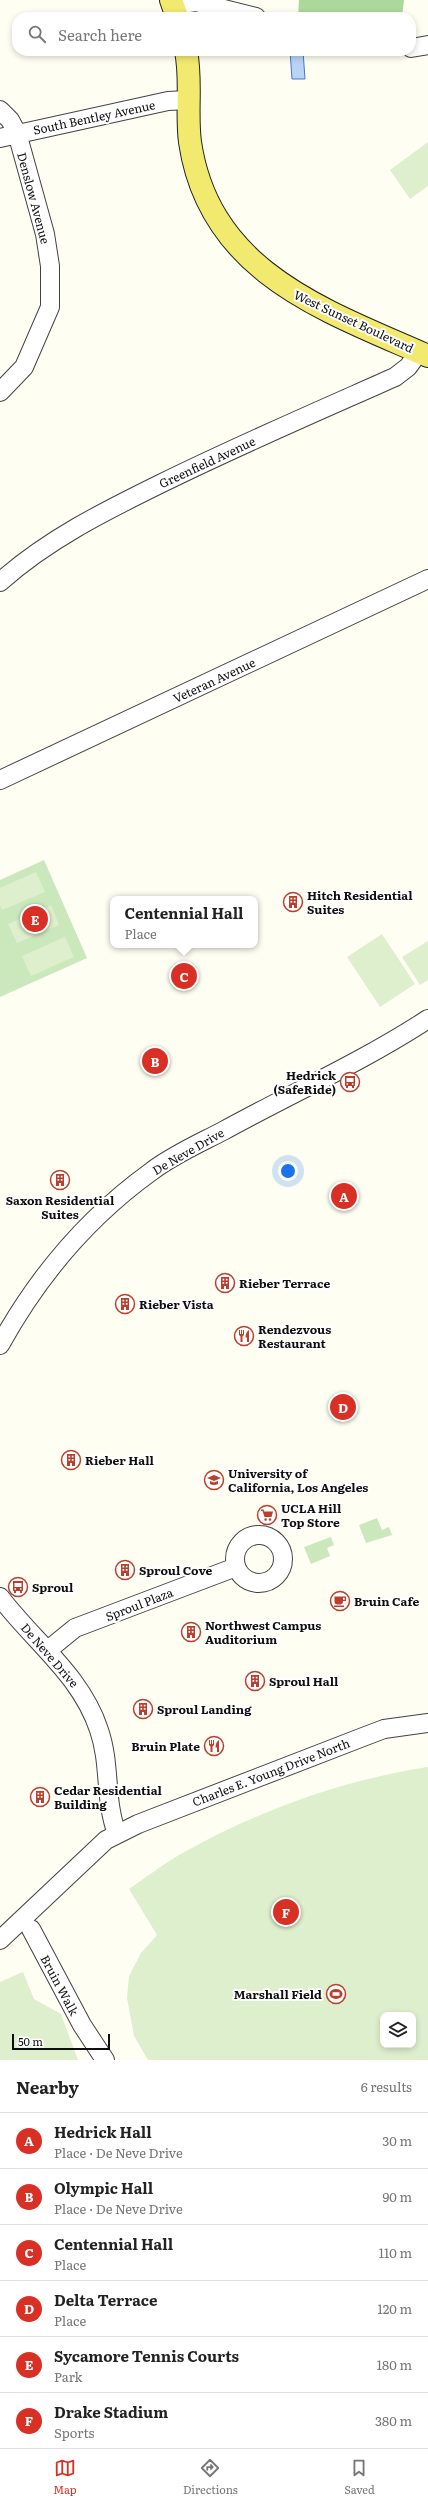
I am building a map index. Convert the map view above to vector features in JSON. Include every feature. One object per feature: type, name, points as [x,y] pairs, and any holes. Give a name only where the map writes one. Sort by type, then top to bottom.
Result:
[{"type":"main road","name":"West Sunset Boulevard","points":[[186,56],[190,142],[204,189],[226,231],[241,250],[276,282],[303,299],[423,354]]},
{"type":"street","points":[[174,7],[196,2],[236,12]]},
{"type":"street","points":[[416,47],[428,45]]},
{"type":"street","name":"South Bentley Avenue","points":[[0,138],[17,133],[168,101],[188,100]]},
{"type":"street","name":"Denslow Avenue","points":[[0,110],[10,120],[17,133],[45,234],[50,266],[50,307],[24,367],[0,392]]},
{"type":"street","name":"Greenfield Avenue","points":[[0,582],[48,544],[105,511],[205,462],[395,377],[423,354]]},
{"type":"street","name":"Veteran Avenue","points":[[0,780],[428,580]]},
{"type":"street","name":"De Neve Drive","points":[[0,1345],[44,1275],[105,1208],[153,1170],[242,1120],[355,1064],[428,1019]]},
{"type":"street","name":"Sproul Plaza","points":[[48,1650],[75,1628],[236,1568]]},
{"type":"street","name":"De Neve Drive","points":[[0,1597],[48,1650],[81,1691],[96,1720],[105,1750],[108,1804],[117,1834]]},
{"type":"street","name":"Charles E. Young Drive North","points":[[0,1940],[93,1852],[117,1834],[138,1824],[363,1737],[391,1728],[428,1723]]},
{"type":"street","name":"Bruin Walk","points":[[31,1929],[82,2025],[105,2060]]},
{"type":"green space","points":[[299,0],[404,0],[403,12],[298,12]]},
{"type":"green space","points":[[428,142],[428,186],[410,199],[390,170]]},
{"type":"green space","points":[[44,860],[87,958],[0,997],[0,880]]},
{"type":"green space","points":[[36,872],[45,892],[2,910],[0,905],[0,888]]},
{"type":"green space","points":[[51,905],[59,925],[17,943],[8,924]]},
{"type":"green space","points":[[382,934],[415,984],[380,1007],[347,957]]},
{"type":"green space","points":[[65,937],[74,957],[31,976],[22,956]]},
{"type":"green space","points":[[428,941],[428,980],[420,985],[402,957]]},
{"type":"green space","points":[[377,1518],[382,1530],[389,1527],[392,1535],[366,1543],[359,1525]]},
{"type":"green space","points":[[331,1537],[334,1545],[327,1548],[330,1556],[311,1564],[304,1547]]},
{"type":"green space","points":[[428,1767],[428,2060],[148,2060],[134,2036],[127,1998],[129,1976],[141,1953],[157,1935],[129,1889],[179,1855],[238,1825],[299,1800],[363,1780]]},
{"type":"green space","points":[[23,1972],[34,1999],[61,2014],[78,2060],[0,2060],[0,1982]]},
{"type":"water","points":[[290,56],[303,56],[305,79],[292,79]]},
{"type":"place","name":"Hitch Residential Suites","points":[[293,902]]},
{"type":"place","name":"Sycamore Tennis Courts","points":[[35,919]]},
{"type":"place","name":"Centennial Hall","points":[[184,976]]},
{"type":"place","name":"Olympic Hall","points":[[155,1061]]},
{"type":"place","name":"Hedrick (SafeRide)","points":[[350,1082]]},
{"type":"place","name":"Saxon Residential Suites","points":[[60,1180]]},
{"type":"place","name":"Hedrick Hall","points":[[344,1196]]},
{"type":"place","name":"Rieber Terrace","points":[[225,1283]]},
{"type":"place","name":"Rieber Vista","points":[[125,1304]]},
{"type":"place","name":"Rendezvous Restaurant","points":[[244,1336]]},
{"type":"place","name":"Delta Terrace","points":[[343,1407]]},
{"type":"place","name":"Rieber Hall","points":[[71,1460]]},
{"type":"place","name":"University of California, Los Angeles","points":[[214,1480]]},
{"type":"place","name":"UCLA Hill Top Store","points":[[267,1515]]},
{"type":"place","name":"Sproul Cove","points":[[125,1570]]},
{"type":"place","name":"Sproul","points":[[18,1587]]},
{"type":"place","name":"Bruin Cafe","points":[[340,1601]]},
{"type":"place","name":"Northwest Campus Auditorium","points":[[191,1632]]},
{"type":"place","name":"Sproul Hall","points":[[255,1681]]},
{"type":"place","name":"Sproul Landing","points":[[143,1709]]},
{"type":"place","name":"Bruin Plate","points":[[214,1746]]},
{"type":"place","name":"Cedar Residential Building","points":[[40,1797]]},
{"type":"place","name":"Drake Stadium","points":[[286,1912]]},
{"type":"place","name":"Marshall Field","points":[[336,1994]]}]
